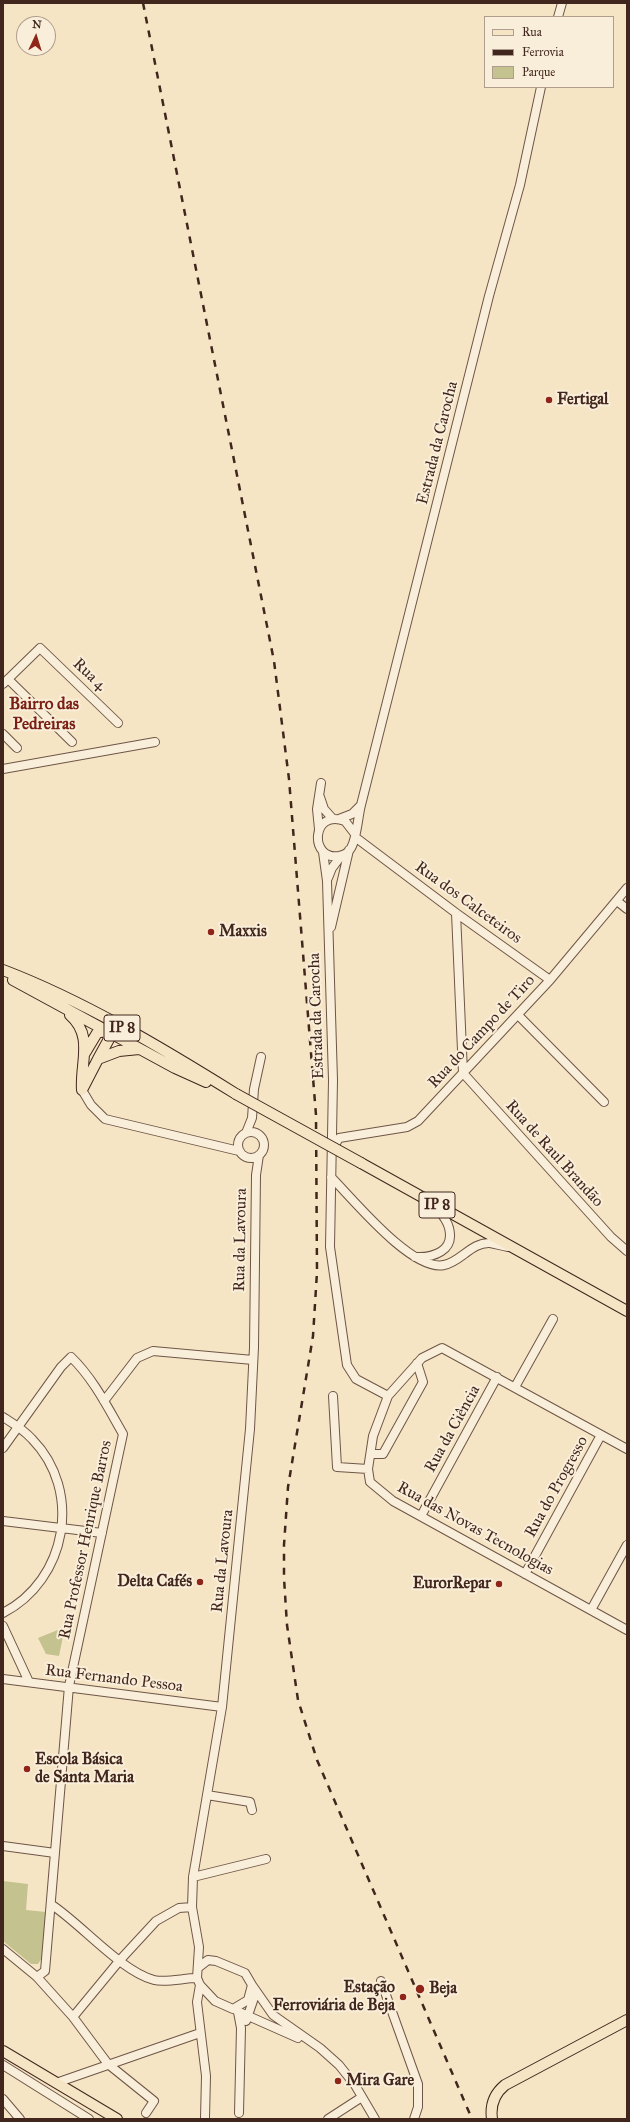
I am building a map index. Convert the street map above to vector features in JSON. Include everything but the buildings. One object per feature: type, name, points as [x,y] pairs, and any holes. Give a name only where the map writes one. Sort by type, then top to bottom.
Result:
[{"type":"main road","name":"IP 8","points":[[3,970],[41,985],[106,1018],[179,1059],[236,1094],[627,1311]]},
{"type":"main road","name":"IP 8","points":[[3,974],[106,1032],[175,1068],[236,1094]]},
{"type":"main road","points":[[57,1004],[76,1021],[83,1033],[85,1053],[81,1073],[82,1090]]},
{"type":"main road","points":[[82,1090],[109,1040],[106,1032],[106,1018]]},
{"type":"main road","points":[[85,1053],[97,1033],[106,1032],[112,1028],[137,1036]]},
{"type":"main road","points":[[98,1059],[119,1051],[140,1049]]},
{"type":"main road","points":[[492,2119],[492,2104],[495,2096],[505,2085],[625,2023]]},
{"type":"main road","points":[[3,2051],[117,2119]]},
{"type":"street","points":[[558,16],[562,3]]},
{"type":"street","name":"Estrada da Carocha","points":[[355,835],[361,805],[489,296],[520,185],[541,88]]},
{"type":"street","name":"Rua 4","points":[[5,682],[40,648],[118,723]]},
{"type":"street","points":[[5,682],[72,742]]},
{"type":"street","points":[[3,734],[17,748]]},
{"type":"street","points":[[3,769],[155,742]]},
{"type":"street","points":[[321,783],[317,812],[319,829],[317,841],[323,852],[335,856],[341,856]]},
{"type":"street","points":[[319,796],[324,809],[336,819],[350,825],[355,835],[350,849],[328,939]]},
{"type":"street","points":[[319,829],[322,824],[352,814],[361,805]]},
{"type":"street","name":"Rua dos Calceteiros","points":[[355,835],[456,913],[550,980]]},
{"type":"street","points":[[341,885],[327,881],[332,868],[341,856],[350,849],[370,848]]},
{"type":"street","name":"Estrada da Carocha","points":[[323,852],[327,881],[333,1080],[331,1255],[347,1365],[356,1379],[388,1396]]},
{"type":"street","name":"Rua do Campo de Tiro","points":[[332,1151],[339,1138],[396,1130],[413,1125],[550,980],[627,888]]},
{"type":"street","points":[[617,901],[627,909]]},
{"type":"street","points":[[456,913],[463,1073]]},
{"type":"street","points":[[518,1015],[604,1102]]},
{"type":"street","points":[[218,1145],[239,1140],[246,1132],[252,1118],[254,1089],[261,1057]]},
{"type":"street","name":"Rua de Raul Brandão","points":[[463,1073],[611,1237],[627,1251]]},
{"type":"street","points":[[82,1090],[91,1105],[105,1119],[240,1151],[248,1158],[256,1176]]},
{"type":"street","points":[[248,1158],[259,1155],[263,1149],[264,1142],[257,1133],[252,1118]]},
{"type":"street","points":[[246,1132],[257,1133]]},
{"type":"street","points":[[239,1140],[240,1151]]},
{"type":"street","name":"Rua da Lavoura","points":[[199,1967],[199,1947],[192,1907],[193,1877],[222,1707],[250,1429],[253,1360],[256,1176],[259,1155]]},
{"type":"street","points":[[331,1177],[398,1245],[424,1263],[436,1266],[445,1265],[474,1247],[482,1244],[490,1243],[512,1248]]},
{"type":"street","points":[[415,1257],[436,1256],[443,1251],[448,1244],[450,1229],[445,1218],[434,1204]]},
{"type":"street","points":[[516,1387],[553,1318]]},
{"type":"street","points":[[333,1396],[337,1467],[368,1469],[372,1436],[388,1396],[422,1358],[442,1348],[516,1387],[627,1449]]},
{"type":"street","points":[[104,1401],[137,1358],[152,1351],[253,1360]]},
{"type":"street","name":"Rua Professor Henrique Barros","points":[[18,1426],[61,1367],[71,1358],[78,1364],[104,1401],[123,1434],[70,1686],[52,1905],[45,1971],[37,1978]]},
{"type":"street","points":[[371,1454],[383,1454],[424,1382],[417,1363]]},
{"type":"street","name":"Rua da Ciência","points":[[420,1516],[497,1377]]},
{"type":"street","points":[[3,1417],[18,1426],[37,1444],[54,1472],[60,1490],[63,1509],[62,1528],[55,1556],[42,1580],[22,1600],[3,1612]]},
{"type":"street","points":[[3,1448],[18,1426]]},
{"type":"street","name":"Rua do Progresso","points":[[525,1574],[601,1435]]},
{"type":"street","name":"Rua das Novas Tecnologias","points":[[368,1469],[370,1482],[393,1501],[627,1630]]},
{"type":"street","points":[[3,1521],[102,1533]]},
{"type":"street","points":[[591,1610],[627,1545]]},
{"type":"street","points":[[3,1626],[29,1682]]},
{"type":"street","name":"Rua Fernando Pessoa","points":[[3,1679],[70,1686],[222,1707]]},
{"type":"street","points":[[208,1795],[250,1802],[252,1810]]},
{"type":"street","points":[[3,1846],[56,1853]]},
{"type":"street","points":[[193,1877],[266,1859]]},
{"type":"street","points":[[52,1905],[120,1960],[140,1974],[155,1980],[198,1981]]},
{"type":"street","points":[[73,2017],[120,1960],[156,1921],[179,1908],[192,1907]]},
{"type":"street","points":[[199,1947],[216,1961]]},
{"type":"street","points":[[3,1948],[37,1978],[73,2017],[108,2064],[154,2101],[146,2113]]},
{"type":"street","points":[[206,2118],[206,2076],[197,2002],[199,1967],[208,1960],[216,1961],[245,1973],[273,2015],[320,2048],[339,2065],[362,2097],[375,2119]]},
{"type":"street","points":[[198,1981],[210,1997],[235,2011],[320,2048]]},
{"type":"street","points":[[381,1981],[418,2084],[419,2102],[414,2119]]},
{"type":"street","points":[[235,2011],[248,2000],[254,1988]]},
{"type":"street","points":[[241,2028],[249,2017],[254,1988]]},
{"type":"street","points":[[197,2002],[203,1997],[210,1997]]},
{"type":"street","points":[[235,2011],[241,2028],[240,2113]]},
{"type":"street","points":[[56,2083],[108,2064],[200,2034]]},
{"type":"street","points":[[3,2065],[88,2119]]},
{"type":"street","points":[[328,2119],[362,2097]]},
{"type":"street","points":[[3,2099],[20,2119]]},
{"type":"green space","points":[[65,1627],[59,1656],[46,1654],[38,1638]]},
{"type":"green space","points":[[3,1881],[28,1884],[26,1910],[46,1912],[42,1958],[38,1964],[31,1964],[3,1941]]},
{"type":"railway","points":[[143,3],[274,661],[289,779],[316,1115],[317,1272],[313,1336],[288,1487],[284,1545],[284,1578],[287,1625],[298,1700],[317,1760],[472,2119]]},
{"type":"place","name":"Fertigal","points":[[549,400]]},
{"type":"place","name":"Maxxis","points":[[211,932]]},
{"type":"place","name":"Delta Cafés","points":[[200,1582]]},
{"type":"place","name":"EurorRepar","points":[[499,1584]]},
{"type":"place","name":"Escola Básica de Santa Maria","points":[[27,1769]]},
{"type":"place","name":"Beja","points":[[420,1989]]},
{"type":"place","name":"Estação Ferroviária de Beja","points":[[403,1997]]},
{"type":"place","name":"Mira Gare","points":[[338,2081]]},
{"type":"district","name":"Bairro das Pedreiras","points":[[44,715]]}]
